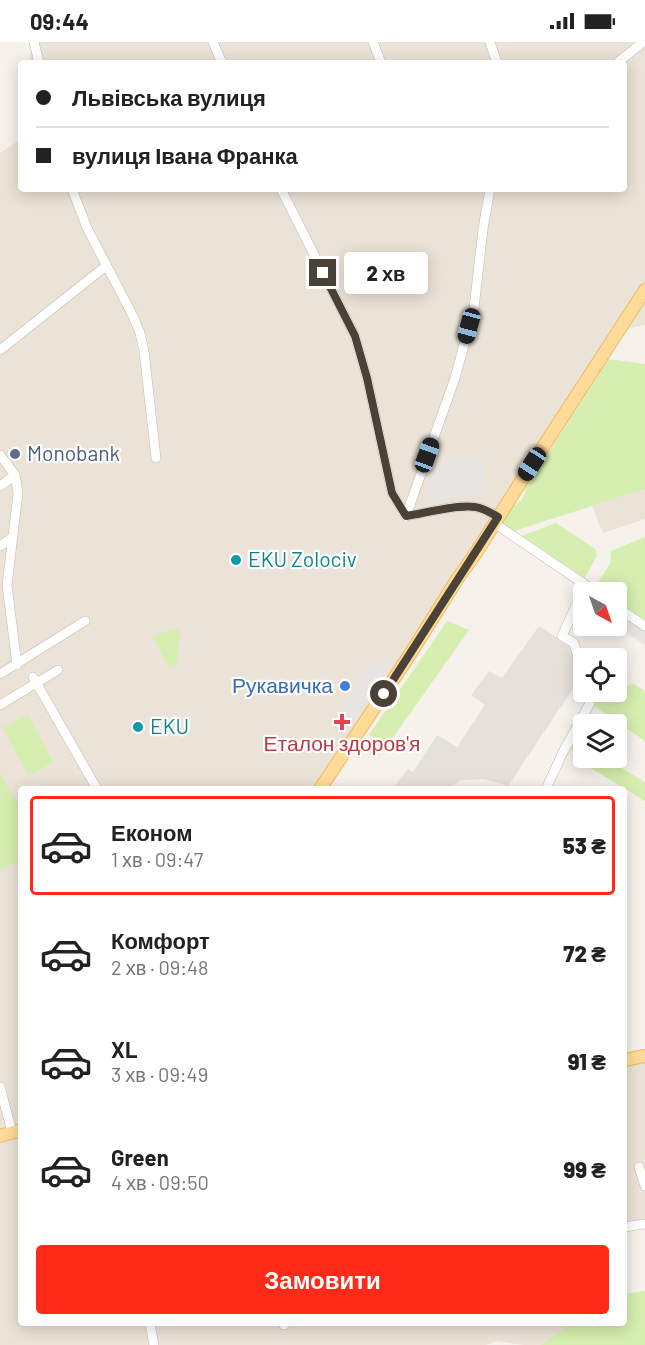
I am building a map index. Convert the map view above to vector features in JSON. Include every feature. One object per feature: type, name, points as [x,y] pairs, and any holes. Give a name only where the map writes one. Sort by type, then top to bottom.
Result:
[{"type":"main road","points":[[322,786],[407,659],[645,290]]},
{"type":"main road","points":[[627,1059],[645,1056]]},
{"type":"street","points":[[34,42],[38,60]]},
{"type":"street","points":[[213,42],[221,60]]},
{"type":"street","points":[[373,42],[380,60]]},
{"type":"street","points":[[490,42],[496,60]]},
{"type":"street","points":[[621,60],[643,42]]},
{"type":"street","points":[[73,192],[87,228],[140,333],[156,459]]},
{"type":"street","points":[[283,192],[355,336],[367,378],[392,493],[406,516]]},
{"type":"street","points":[[406,516],[455,378],[474,308],[489,192]]},
{"type":"street","points":[[0,350],[106,266]]},
{"type":"street","points":[[0,454],[15,475],[18,493],[7,585],[16,664]]},
{"type":"street","points":[[0,486],[15,475]]},
{"type":"street","points":[[406,516],[464,507],[485,510],[580,582]]},
{"type":"street","points":[[0,546],[13,537]]},
{"type":"street","points":[[573,612],[562,636],[574,643],[575,648]]},
{"type":"street","points":[[627,614],[645,626]]},
{"type":"street","points":[[0,674],[85,621]]},
{"type":"street","points":[[0,705],[35,680],[58,670]]},
{"type":"street","points":[[35,680],[95,786]]},
{"type":"street","points":[[547,786],[590,702]]},
{"type":"street","points":[[0,1087],[11,1133]]},
{"type":"street","points":[[639,1167],[645,1186]]},
{"type":"street","points":[[627,1227],[645,1224]]},
{"type":"street","points":[[151,1326],[154,1345]]},
{"type":"shaded area","points":[[31,42],[645,42],[645,325],[618,331],[322,786],[18,786],[18,1326],[568,1326],[540,1345],[497,1341],[486,1345],[0,1345],[0,153],[18,141],[18,192],[627,192],[627,60],[30,60]]},
{"type":"shaded area","points":[[484,457],[485,492],[425,502],[435,463]]},
{"type":"shaded area","points":[[645,489],[645,519],[603,533],[592,506]]},
{"type":"shaded area","points":[[627,614],[645,626],[645,645],[627,633]]},
{"type":"shaded area","points":[[539,626],[572,647],[573,688],[508,786],[484,779],[461,780],[451,786],[394,786],[408,769],[413,772],[437,735],[457,747],[485,705],[471,695],[489,671],[502,678]]},
{"type":"shaded area","points":[[396,658],[353,723],[337,713],[369,663]]},
{"type":"shaded area","points":[[645,1056],[645,1224],[627,1227],[627,1059]]},
{"type":"green space","points":[[608,359],[645,364],[645,489],[514,531],[503,523],[506,517],[523,499],[526,488]]},
{"type":"green space","points":[[556,523],[595,549],[597,555],[585,578],[522,536]]},
{"type":"green space","points":[[645,537],[645,620],[627,608],[627,582],[598,582],[610,564],[611,551]]},
{"type":"green space","points":[[447,621],[469,630],[387,746],[369,735]]},
{"type":"green space","points":[[180,629],[177,663],[170,667],[154,638],[156,635]]},
{"type":"green space","points":[[634,684],[645,691],[645,741],[627,729],[627,714],[606,714],[590,703],[627,702],[627,686]]},
{"type":"green space","points":[[28,715],[53,762],[28,776],[3,728]]},
{"type":"green space","points":[[591,768],[621,768],[645,782],[645,801],[627,790],[627,786],[620,786]]},
{"type":"green space","points":[[0,773],[18,806],[18,861],[0,871]]},
{"type":"green space","points":[[645,1291],[645,1345],[540,1345],[568,1326],[627,1326],[627,1294]]},
{"type":"place","name":"Monobank","points":[[15,454]]},
{"type":"place","name":"EKU Zolociv","points":[[236,560]]},
{"type":"place","name":"Рукавичка","points":[[345,686]]},
{"type":"place","name":"Еталон здоров'я","points":[[342,722]]},
{"type":"place","name":"EKU","points":[[138,727]]},
{"type":"route","points":[[323,273],[355,336],[367,378],[392,493],[406,516],[476,507],[498,517],[384,694]]}]
